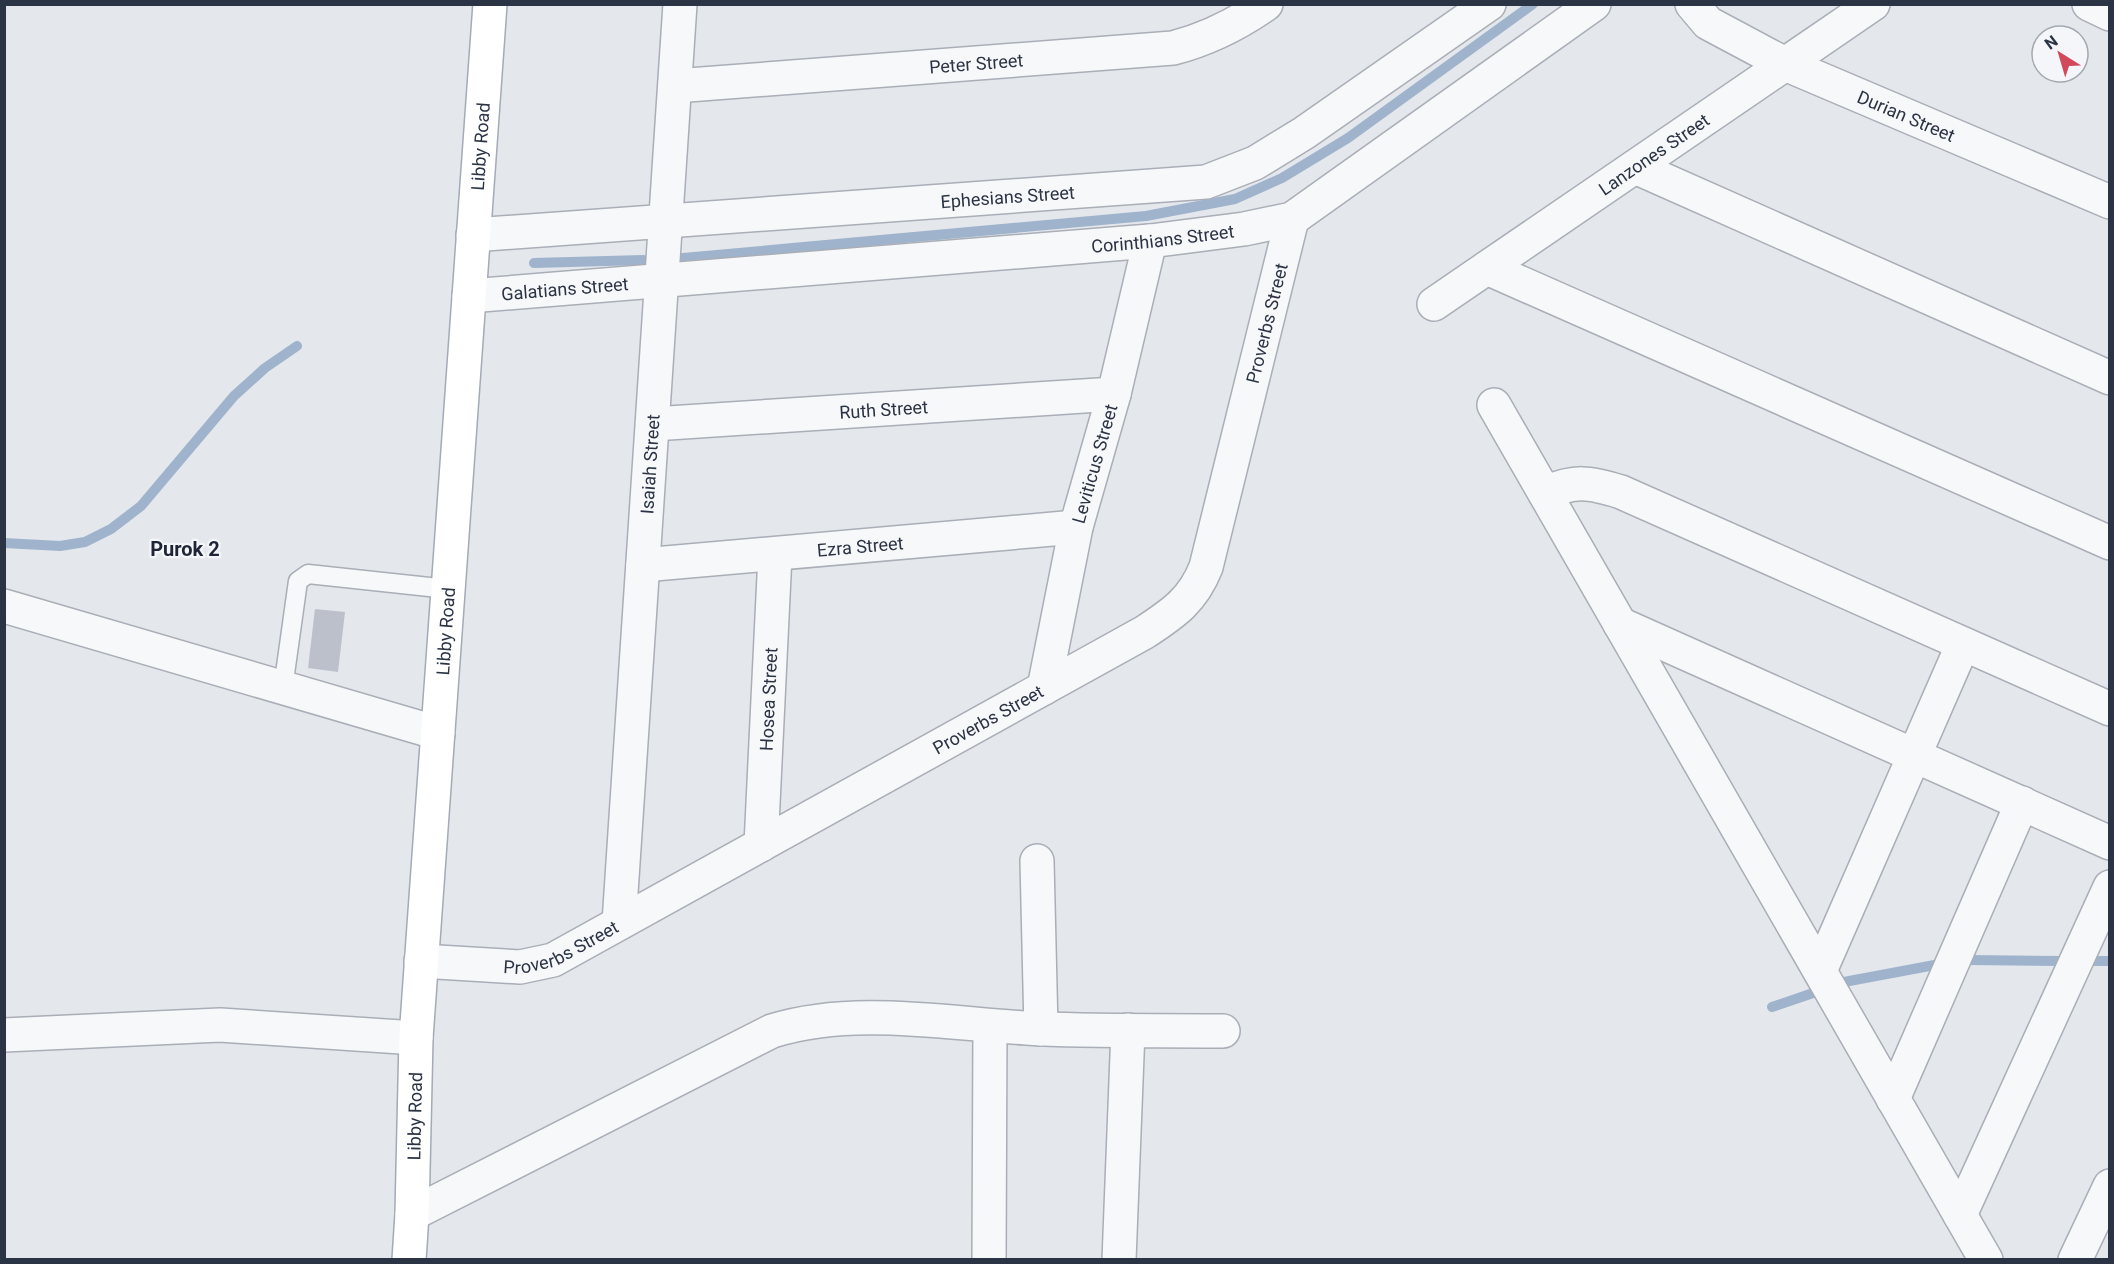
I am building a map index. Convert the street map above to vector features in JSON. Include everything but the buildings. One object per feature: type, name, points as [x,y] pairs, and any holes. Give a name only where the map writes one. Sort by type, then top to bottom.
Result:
[{"type":"main road","name":"Libby Road","points":[[409,1260],[416,1038],[490,4]]},
{"type":"street","name":"Isaiah Street","points":[[620,923],[680,4]]},
{"type":"street","name":"Peter Street","points":[[675,86],[1173,48],[1206,39],[1239,23],[1266,4]]},
{"type":"street","name":"Ephesians Street","points":[[473,235],[666,223],[1206,182],[1255,163],[1304,133],[1489,4]]},
{"type":"street","name":"Corinthians Street","points":[[662,282],[1150,241],[1244,229],[1292,219],[1594,4]]},
{"type":"street","name":"Lanzones Street","points":[[1434,304],[1873,4]]},
{"type":"street","points":[[2089,4],[2109,14]]},
{"type":"street","name":"Durian Street","points":[[1700,14],[1785,64],[2109,202]]},
{"type":"street","points":[[1635,167],[2109,378]]},
{"type":"street","name":"Proverbs Street","points":[[421,961],[520,967],[553,960],[1168,617],[1198,588],[1206,567],[1292,219]]},
{"type":"street","name":"Leviticus Street","points":[[1044,688],[1076,527],[1114,394],[1150,241]]},
{"type":"street","points":[[1487,268],[2109,543]]},
{"type":"street","name":"Galatians Street","points":[[469,296],[662,282]]},
{"type":"street","name":"Ruth Street","points":[[653,424],[1114,394]]},
{"type":"street","points":[[1494,405],[1986,1260]]},
{"type":"street","points":[[1545,493],[1578,483],[1597,484],[1621,492],[2109,709]]},
{"type":"street","name":"Ezra Street","points":[[643,565],[1076,527]]},
{"type":"street","name":"Hosea Street","points":[[761,845],[776,555]]},
{"type":"street","points":[[4,606],[438,733]]},
{"type":"street","points":[[1620,624],[2109,843]]},
{"type":"street","points":[[1820,970],[1963,644]]},
{"type":"street","points":[[1893,1099],[2022,803]]},
{"type":"street","points":[[1037,861],[1041,1029]]},
{"type":"street","points":[[1960,1215],[2109,887]]},
{"type":"street","points":[[412,1214],[772,1031],[822,1019],[892,1020],[1041,1029],[1223,1031]]},
{"type":"street","points":[[4,1035],[220,1025],[416,1038]]},
{"type":"street","points":[[989,1260],[990,1026]]},
{"type":"street","points":[[1119,1260],[1128,1030]]},
{"type":"street","points":[[2075,1260],[2109,1186]]},
{"type":"lane","points":[[283,688],[298,581],[308,574],[447,589]]},
{"type":"waterway","points":[[683,258],[1146,216],[1235,199],[1282,178],[1348,138],[1533,4]]},
{"type":"waterway","points":[[534,263],[643,260]]},
{"type":"waterway","points":[[4,543],[60,546],[85,542],[111,529],[141,506],[234,396],[265,368],[297,346]]},
{"type":"waterway","points":[[1968,960],[2062,961]]},
{"type":"waterway","points":[[2085,961],[2110,961]]},
{"type":"waterway","points":[[1844,982],[1940,964]]},
{"type":"waterway","points":[[1772,1007],[1816,992]]},
{"type":"district","name":"Purok 2","points":[[185,549]]}]
